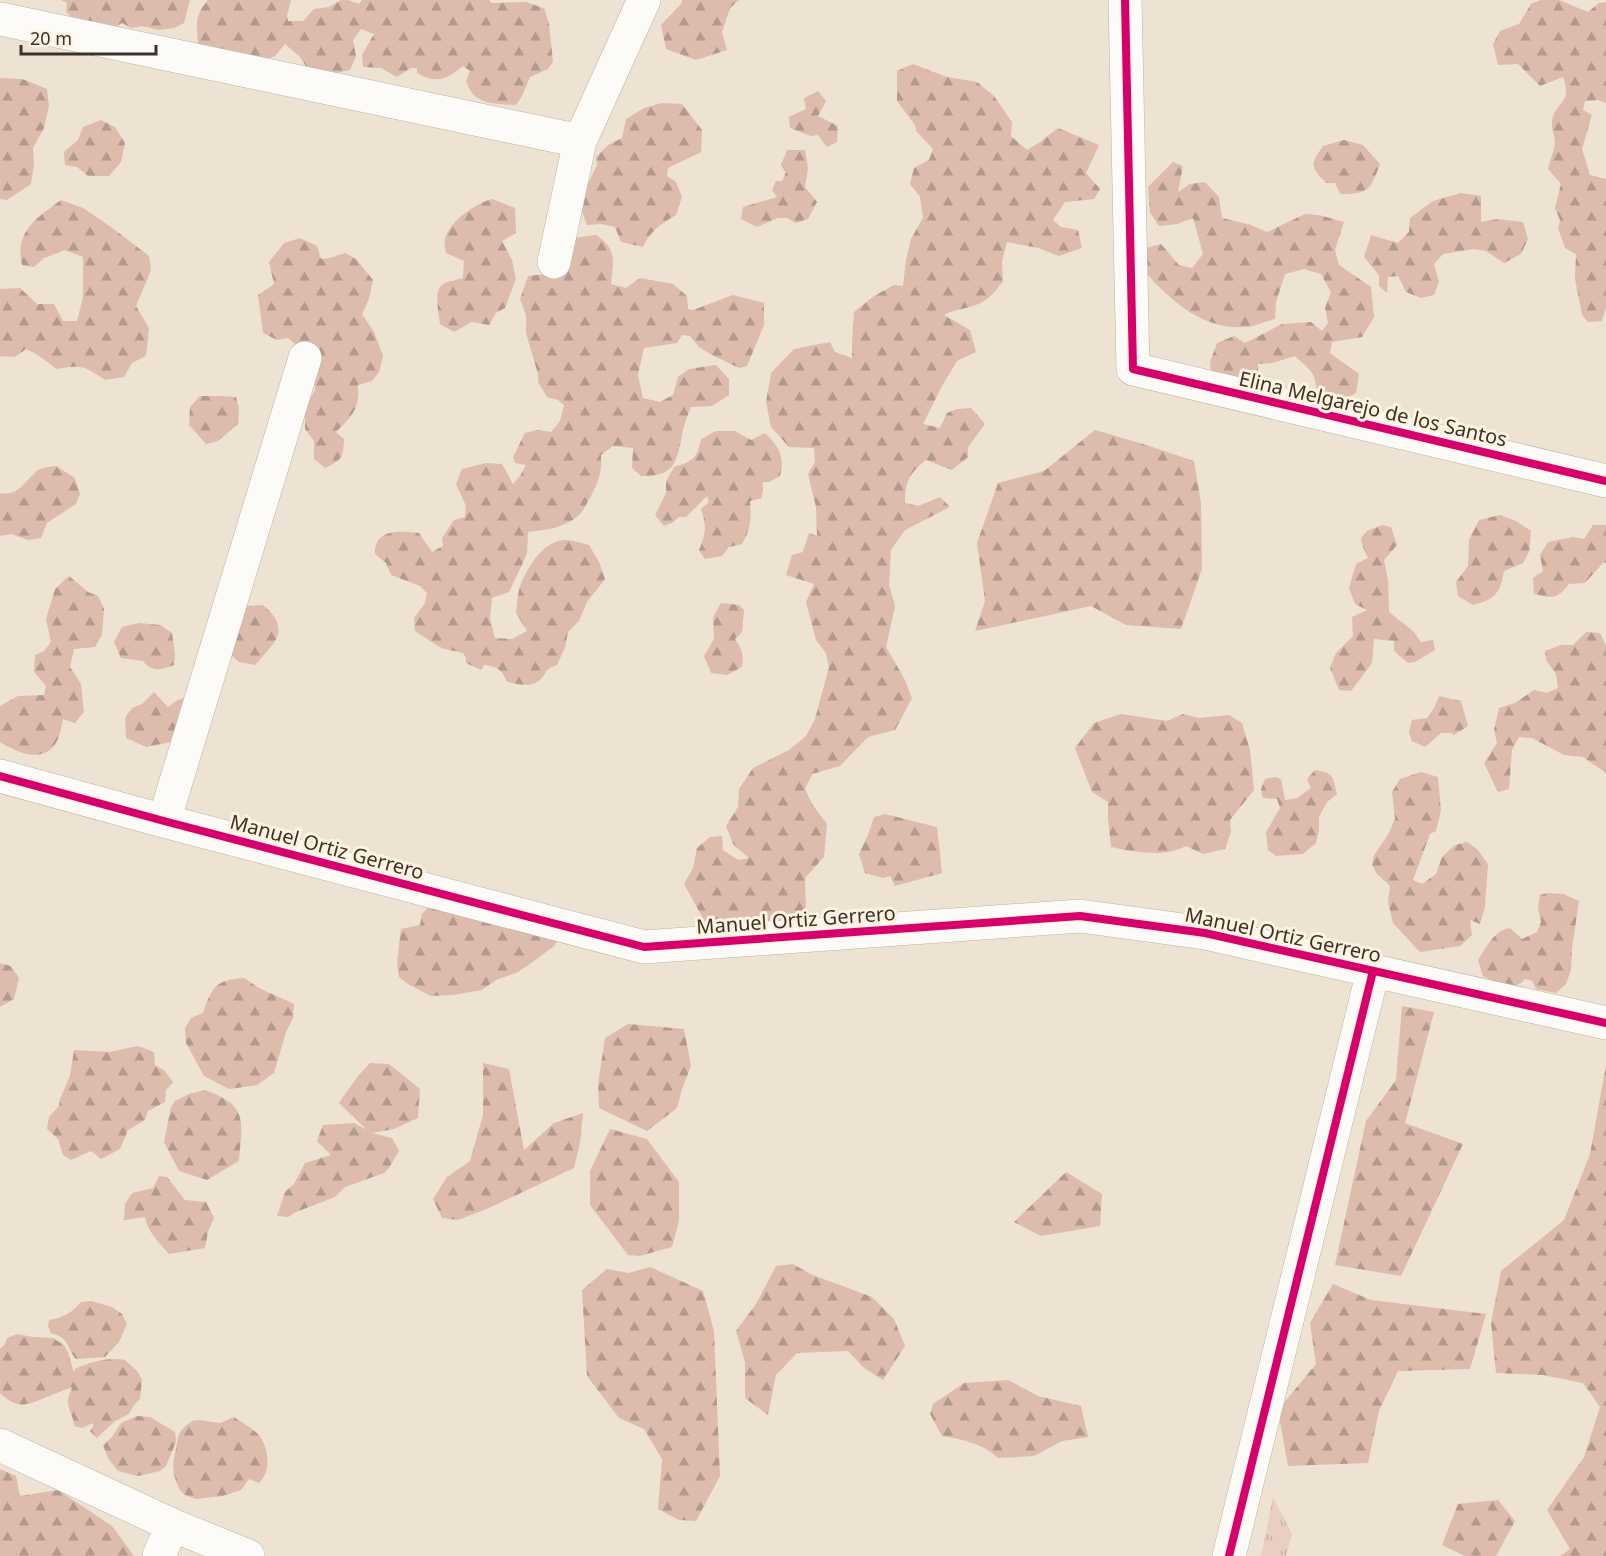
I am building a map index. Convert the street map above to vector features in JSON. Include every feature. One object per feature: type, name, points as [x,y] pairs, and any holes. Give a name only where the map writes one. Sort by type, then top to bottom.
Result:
[{"type":"street","points":[[554,262],[580,141],[644,0]]},
{"type":"street","name":"Elina Melgarejo de los Santos","points":[[1125,0],[1133,369],[1606,481]]},
{"type":"street","points":[[0,20],[580,141]]},
{"type":"street","points":[[164,821],[304,358]]},
{"type":"street","name":"Manuel Ortiz Gerrero","points":[[0,777],[644,948],[1080,916],[1205,933],[1606,1023]]},
{"type":"street","points":[[1229,1556],[1373,971]]},
{"type":"street","points":[[0,1445],[172,1525],[248,1556]]},
{"type":"street","points":[[159,1556],[172,1525]]},
{"type":"green space","points":[[61,0],[190,0],[184,23],[174,28],[159,30],[142,26],[131,28],[122,23],[117,26],[116,33],[77,26],[66,11],[67,3]]},
{"type":"green space","points":[[208,0],[291,0],[288,21],[303,21],[314,9],[329,7],[341,0],[359,4],[362,0],[526,2],[544,8],[549,24],[553,62],[548,69],[530,77],[516,105],[493,103],[477,98],[466,81],[470,71],[463,66],[441,79],[431,79],[417,73],[417,68],[411,68],[397,77],[381,68],[363,67],[362,55],[374,34],[361,29],[353,40],[356,56],[350,70],[331,74],[307,68],[300,57],[285,44],[275,56],[258,62],[219,56],[198,44],[198,15]]},
{"type":"green space","points":[[682,0],[739,0],[730,8],[722,32],[727,50],[696,60],[666,49],[661,25],[681,4]]},
{"type":"green space","points":[[1541,0],[1559,0],[1588,12],[1599,3],[1606,2],[1606,103],[1598,100],[1585,101],[1583,110],[1592,115],[1582,149],[1590,175],[1606,179],[1606,307],[1602,321],[1588,322],[1582,315],[1575,279],[1576,254],[1565,248],[1558,228],[1560,220],[1555,208],[1561,184],[1548,169],[1555,143],[1552,121],[1566,93],[1563,77],[1540,86],[1518,64],[1498,65],[1493,44],[1500,31],[1519,24],[1531,4]]},
{"type":"green space","points":[[913,64],[947,77],[977,82],[994,96],[1012,122],[1011,136],[1027,150],[1058,128],[1099,145],[1086,173],[1100,189],[1094,199],[1065,202],[1053,220],[1061,227],[1078,230],[1082,248],[1059,256],[1038,248],[1007,242],[1002,261],[1003,281],[997,289],[978,304],[944,315],[970,330],[976,352],[957,361],[923,424],[940,428],[947,413],[957,409],[971,408],[985,424],[968,447],[968,457],[952,470],[926,460],[912,474],[907,483],[905,503],[918,506],[940,497],[950,507],[905,530],[891,550],[889,585],[895,606],[886,647],[904,678],[912,698],[895,730],[868,737],[840,766],[812,774],[805,789],[812,804],[827,824],[824,857],[805,878],[806,908],[776,935],[704,950],[706,924],[684,884],[693,868],[697,848],[710,837],[722,836],[723,850],[738,860],[749,858],[733,844],[726,826],[738,807],[739,789],[753,768],[789,750],[806,736],[815,719],[829,667],[826,653],[816,640],[806,602],[814,584],[786,575],[792,555],[803,552],[809,533],[817,536],[816,507],[808,474],[815,462],[814,448],[789,447],[771,427],[766,402],[771,373],[794,349],[830,342],[835,352],[852,358],[854,312],[874,296],[894,285],[903,286],[911,239],[923,218],[920,197],[910,184],[914,168],[929,160],[933,149],[916,131],[915,125],[897,101],[897,71]]},
{"type":"green space","points":[[0,78],[22,79],[47,89],[49,106],[44,128],[33,148],[34,164],[31,184],[7,200],[0,199]]},
{"type":"green space","points":[[818,91],[826,101],[818,116],[838,126],[837,142],[827,147],[818,135],[811,136],[790,128],[789,117],[806,109],[804,98]]},
{"type":"green space","points":[[662,103],[682,104],[702,130],[701,152],[668,168],[667,176],[676,182],[682,197],[676,215],[657,228],[643,247],[621,242],[615,227],[601,224],[587,225],[579,203],[597,165],[596,157],[608,145],[622,138],[626,119],[644,108]]},
{"type":"green space","points":[[101,120],[115,127],[125,143],[121,162],[109,176],[88,176],[77,167],[65,165],[64,152],[78,140],[83,127]]},
{"type":"green space","points":[[1344,140],[1363,145],[1380,164],[1371,185],[1357,193],[1340,194],[1335,183],[1326,183],[1317,173],[1314,165],[1323,146]]},
{"type":"green space","points":[[787,150],[805,150],[808,168],[805,187],[817,202],[808,219],[796,223],[787,218],[778,218],[757,227],[741,219],[743,207],[777,197],[772,190],[776,181],[782,181],[786,172],[781,165]]},
{"type":"green space","points":[[1173,162],[1183,166],[1178,192],[1190,184],[1205,182],[1219,197],[1222,218],[1251,225],[1267,232],[1305,214],[1319,215],[1344,222],[1335,250],[1339,265],[1371,287],[1374,317],[1362,337],[1332,342],[1330,353],[1359,374],[1356,393],[1338,401],[1319,400],[1314,376],[1295,356],[1272,363],[1258,364],[1258,384],[1212,381],[1210,362],[1217,343],[1234,336],[1245,343],[1282,324],[1311,322],[1322,331],[1328,323],[1325,308],[1331,292],[1321,274],[1304,269],[1285,274],[1276,302],[1275,319],[1247,327],[1215,324],[1200,318],[1174,300],[1140,266],[1143,249],[1161,244],[1179,265],[1192,268],[1203,254],[1193,218],[1177,224],[1159,226],[1150,212],[1148,187]]},
{"type":"green space","points":[[1461,193],[1481,196],[1481,222],[1497,219],[1523,222],[1528,239],[1521,254],[1504,263],[1486,251],[1474,249],[1443,254],[1434,264],[1439,282],[1434,295],[1421,298],[1406,292],[1398,276],[1388,277],[1387,293],[1379,286],[1379,275],[1364,257],[1371,235],[1398,243],[1409,232],[1410,218],[1433,201]]},
{"type":"green space","points":[[492,199],[515,208],[516,233],[502,241],[512,260],[516,279],[505,308],[496,313],[489,325],[472,322],[454,332],[440,324],[437,297],[443,284],[463,278],[464,261],[446,253],[445,238],[452,225],[464,214]]},
{"type":"green space","points":[[61,200],[83,208],[149,256],[151,270],[136,306],[149,328],[146,356],[132,363],[124,377],[105,380],[82,367],[57,369],[26,349],[15,357],[0,356],[0,289],[20,288],[37,304],[54,304],[63,321],[77,321],[83,297],[83,257],[65,250],[44,258],[34,267],[22,265],[20,253],[21,243],[30,226]]},
{"type":"green space","points":[[596,235],[611,251],[613,262],[611,284],[626,288],[640,278],[673,284],[687,296],[688,309],[693,310],[733,295],[764,303],[764,325],[747,366],[739,368],[699,347],[690,336],[682,335],[677,343],[644,348],[638,375],[643,398],[660,402],[673,395],[678,377],[689,369],[716,365],[729,379],[729,395],[712,406],[691,407],[677,457],[669,469],[662,473],[641,476],[632,468],[633,448],[613,446],[601,455],[598,481],[580,514],[561,526],[528,532],[527,554],[509,592],[492,598],[490,619],[495,638],[512,639],[527,631],[516,613],[519,590],[530,565],[549,545],[565,540],[589,545],[600,564],[605,579],[587,602],[579,621],[568,632],[565,647],[557,665],[547,670],[536,682],[528,685],[515,684],[507,682],[496,668],[484,665],[481,670],[466,663],[463,653],[441,648],[415,631],[414,618],[425,603],[427,593],[420,586],[391,575],[386,563],[375,554],[376,546],[384,535],[404,532],[419,533],[432,552],[443,546],[442,538],[454,520],[465,517],[466,506],[456,484],[462,469],[486,463],[502,464],[513,484],[526,465],[515,463],[513,457],[525,433],[538,430],[551,432],[560,421],[564,405],[558,400],[547,397],[538,382],[538,374],[526,333],[526,315],[520,299],[528,276],[562,272],[573,238]]},
{"type":"green space","points":[[300,238],[317,246],[321,259],[345,253],[356,259],[373,280],[369,299],[362,314],[374,332],[383,356],[379,372],[372,381],[358,385],[358,400],[354,412],[336,432],[344,439],[341,458],[325,468],[314,459],[314,441],[305,429],[305,408],[315,390],[315,375],[295,344],[288,338],[277,340],[263,333],[258,295],[274,284],[269,262],[284,243]]},
{"type":"green space","points":[[200,396],[236,397],[239,408],[238,424],[218,441],[206,444],[189,425],[190,407]]},
{"type":"green space","points":[[1095,430],[1194,461],[1201,503],[1202,569],[1181,629],[1126,625],[1091,606],[975,631],[985,601],[977,543],[998,483],[1044,471]]},
{"type":"green space","points":[[716,431],[735,431],[751,440],[765,433],[780,452],[782,463],[780,476],[769,482],[763,482],[762,498],[750,501],[750,523],[742,544],[729,547],[722,556],[705,559],[699,550],[705,530],[701,509],[709,502],[707,496],[686,517],[679,517],[664,526],[655,515],[666,493],[666,481],[674,467],[693,458],[698,451],[701,439]]},
{"type":"green space","points":[[56,466],[75,478],[80,494],[76,504],[47,523],[41,538],[28,540],[11,534],[0,536],[0,493],[12,493],[39,470]]},
{"type":"green space","points":[[1500,515],[1516,521],[1531,531],[1529,552],[1523,563],[1504,571],[1501,585],[1491,598],[1473,605],[1458,596],[1456,582],[1468,566],[1469,540],[1479,520]]},
{"type":"green space","points":[[1382,525],[1391,527],[1397,545],[1384,560],[1388,580],[1389,612],[1414,632],[1421,642],[1433,640],[1435,650],[1415,662],[1408,663],[1394,651],[1394,641],[1374,639],[1372,663],[1351,691],[1339,690],[1330,668],[1336,653],[1353,636],[1352,617],[1367,610],[1355,604],[1349,588],[1356,564],[1368,558],[1361,538],[1367,531]]},
{"type":"green space","points":[[1593,525],[1606,525],[1606,563],[1603,563],[1585,583],[1569,584],[1561,593],[1550,597],[1534,594],[1533,578],[1543,571],[1540,555],[1548,542],[1573,537],[1584,539]]},
{"type":"green space","points":[[69,576],[88,592],[98,596],[104,609],[102,635],[95,647],[74,649],[70,667],[81,684],[84,712],[75,723],[63,719],[57,741],[47,752],[26,754],[0,742],[0,706],[18,696],[44,695],[46,686],[34,672],[35,655],[44,651],[51,642],[46,619],[55,589]]},
{"type":"green space","points":[[721,603],[739,605],[744,610],[742,632],[735,639],[742,652],[742,667],[727,675],[711,673],[704,656],[714,639],[713,617]]},
{"type":"green space","points":[[263,605],[277,622],[277,636],[255,665],[239,662],[230,654],[236,615],[247,606]]},
{"type":"green space","points":[[139,623],[160,625],[172,633],[174,665],[154,669],[143,661],[121,658],[114,642],[122,627]]},
{"type":"green space","points":[[1586,632],[1600,633],[1606,646],[1606,773],[1583,757],[1564,755],[1532,738],[1519,737],[1512,750],[1509,789],[1498,792],[1484,763],[1497,743],[1494,730],[1499,708],[1515,703],[1534,690],[1547,693],[1558,688],[1556,674],[1546,660],[1545,651],[1561,645],[1573,645]]},
{"type":"green space","points":[[154,692],[168,707],[184,698],[187,718],[181,740],[146,747],[126,738],[125,718],[132,708],[142,704]]},
{"type":"green space","points":[[1439,696],[1461,701],[1468,726],[1454,735],[1441,733],[1425,747],[1412,741],[1409,732],[1412,720],[1427,718]]},
{"type":"green space","points":[[1121,714],[1167,721],[1183,714],[1199,718],[1229,715],[1242,723],[1250,750],[1254,790],[1230,820],[1231,832],[1225,849],[1203,854],[1186,846],[1159,853],[1111,847],[1108,802],[1092,792],[1075,748],[1094,723]]},
{"type":"green space","points":[[1315,770],[1331,776],[1337,794],[1327,802],[1319,817],[1316,843],[1303,854],[1276,856],[1268,850],[1266,832],[1280,808],[1277,799],[1263,798],[1261,789],[1265,779],[1275,777],[1281,779],[1285,800],[1297,798],[1311,788],[1307,779]]},
{"type":"green space","points":[[1421,772],[1438,777],[1441,811],[1436,831],[1430,834],[1413,880],[1422,884],[1436,874],[1442,857],[1455,845],[1467,842],[1477,849],[1488,864],[1485,907],[1480,924],[1470,920],[1472,935],[1460,946],[1420,952],[1393,923],[1388,902],[1390,886],[1377,874],[1372,865],[1374,855],[1388,835],[1395,819],[1392,792],[1400,779]]},
{"type":"green space","points":[[885,814],[937,827],[942,873],[895,886],[890,876],[883,878],[865,873],[859,854],[874,817]]},
{"type":"green space","points":[[1563,894],[1579,901],[1571,970],[1566,984],[1556,993],[1536,989],[1532,981],[1525,979],[1521,983],[1510,986],[1483,976],[1478,960],[1491,940],[1500,932],[1510,928],[1522,939],[1537,932],[1541,922],[1538,908],[1540,895]]},
{"type":"green space","points":[[433,902],[567,927],[554,946],[518,972],[496,980],[482,990],[431,996],[399,977],[397,963],[401,929],[420,925],[422,914]]},
{"type":"green space","points":[[0,963],[11,966],[19,978],[14,999],[0,1007]]},
{"type":"green space","points":[[244,978],[259,988],[294,1004],[293,1018],[286,1032],[274,1073],[257,1085],[229,1089],[204,1076],[186,1043],[185,1028],[191,1018],[203,1013],[216,987],[227,981]]},
{"type":"green space","points":[[1402,1006],[1434,1012],[1405,1123],[1463,1144],[1401,1276],[1335,1265],[1366,1121],[1396,1080]]},
{"type":"green space","points":[[628,1024],[684,1029],[691,1066],[677,1108],[647,1131],[599,1108],[598,1084],[605,1038]]},
{"type":"green space","points":[[138,1046],[154,1052],[155,1065],[164,1070],[173,1082],[166,1090],[165,1102],[148,1111],[145,1120],[128,1130],[120,1149],[101,1159],[91,1151],[71,1160],[63,1155],[58,1139],[47,1129],[49,1117],[59,1106],[70,1076],[74,1050],[109,1052]]},
{"type":"green space","points":[[370,1063],[389,1064],[420,1089],[418,1118],[394,1129],[372,1133],[392,1138],[399,1151],[389,1168],[384,1173],[345,1187],[335,1197],[288,1217],[277,1216],[285,1192],[294,1184],[305,1163],[331,1155],[317,1141],[323,1125],[354,1123],[367,1130],[339,1103]]},
{"type":"green space","points":[[483,1063],[509,1069],[524,1150],[554,1123],[583,1113],[580,1143],[574,1168],[458,1220],[442,1218],[433,1199],[447,1177],[470,1161],[483,1115]]},
{"type":"green space","points":[[1606,1065],[1606,1556],[1560,1556],[1570,1549],[1547,1510],[1584,1457],[1600,1407],[1583,1383],[1543,1375],[1496,1373],[1491,1323],[1501,1271],[1564,1220],[1590,1154]]},
{"type":"green space","points":[[205,1090],[229,1102],[240,1116],[241,1125],[239,1161],[207,1180],[179,1171],[164,1142],[171,1107],[175,1101]]},
{"type":"green space","points":[[610,1129],[647,1139],[679,1182],[679,1221],[672,1247],[639,1256],[628,1255],[590,1205],[590,1171]]},
{"type":"green space","points":[[1066,1172],[1102,1194],[1100,1226],[1041,1236],[1014,1222]]},
{"type":"green space","points":[[159,1176],[167,1177],[185,1200],[206,1202],[214,1218],[205,1248],[169,1254],[151,1233],[145,1217],[124,1220],[125,1204],[132,1193],[153,1188]]},
{"type":"green space","points":[[793,1264],[810,1274],[872,1297],[894,1319],[905,1346],[883,1380],[864,1368],[848,1351],[797,1353],[776,1375],[768,1415],[745,1398],[745,1362],[736,1331],[756,1304],[776,1266]]},
{"type":"green space","points":[[650,1267],[703,1291],[714,1331],[720,1476],[696,1521],[679,1520],[658,1509],[662,1459],[644,1429],[619,1418],[587,1376],[582,1290],[607,1269],[629,1273]]},
{"type":"green space","points":[[1333,1284],[1371,1300],[1486,1314],[1470,1369],[1398,1371],[1379,1411],[1368,1463],[1288,1466],[1278,1410],[1316,1364],[1310,1323]]},
{"type":"green space","points":[[91,1301],[112,1307],[122,1314],[127,1324],[119,1342],[105,1357],[76,1359],[65,1340],[51,1333],[48,1326],[49,1320],[66,1314],[81,1302]]},
{"type":"green space","points":[[17,1334],[53,1338],[64,1345],[74,1373],[75,1369],[93,1362],[112,1359],[125,1360],[138,1372],[142,1380],[140,1399],[129,1414],[115,1421],[97,1438],[90,1431],[93,1423],[82,1428],[74,1426],[68,1401],[72,1387],[26,1404],[11,1402],[0,1393],[0,1349],[7,1338]]},
{"type":"green space","points":[[1008,1380],[1038,1396],[1081,1406],[1088,1437],[1062,1441],[1034,1456],[998,1458],[979,1446],[942,1436],[930,1414],[933,1404],[964,1383]]},
{"type":"green space","points":[[137,1416],[150,1417],[175,1432],[176,1442],[166,1466],[160,1471],[138,1476],[118,1471],[108,1458],[103,1445],[112,1437],[121,1423]]},
{"type":"green space","points":[[234,1417],[256,1432],[264,1443],[268,1461],[263,1478],[259,1483],[249,1479],[241,1490],[223,1496],[196,1499],[185,1495],[179,1489],[173,1465],[178,1437],[182,1429],[192,1421],[220,1423]]},
{"type":"green space","points":[[0,1469],[16,1476],[20,1496],[58,1490],[112,1526],[134,1556],[0,1556]]},
{"type":"green space","points":[[1273,1497],[1292,1534],[1286,1556],[1261,1556]]},
{"type":"green space","points":[[1498,1500],[1515,1521],[1496,1556],[1465,1556],[1442,1545],[1458,1504]]},
{"type":"cycle path","points":[[1125,0],[1133,369],[1606,481]]},
{"type":"cycle path","points":[[0,776],[644,947],[1080,916],[1205,933],[1606,1023]]},
{"type":"cycle path","points":[[1229,1556],[1373,971]]}]
